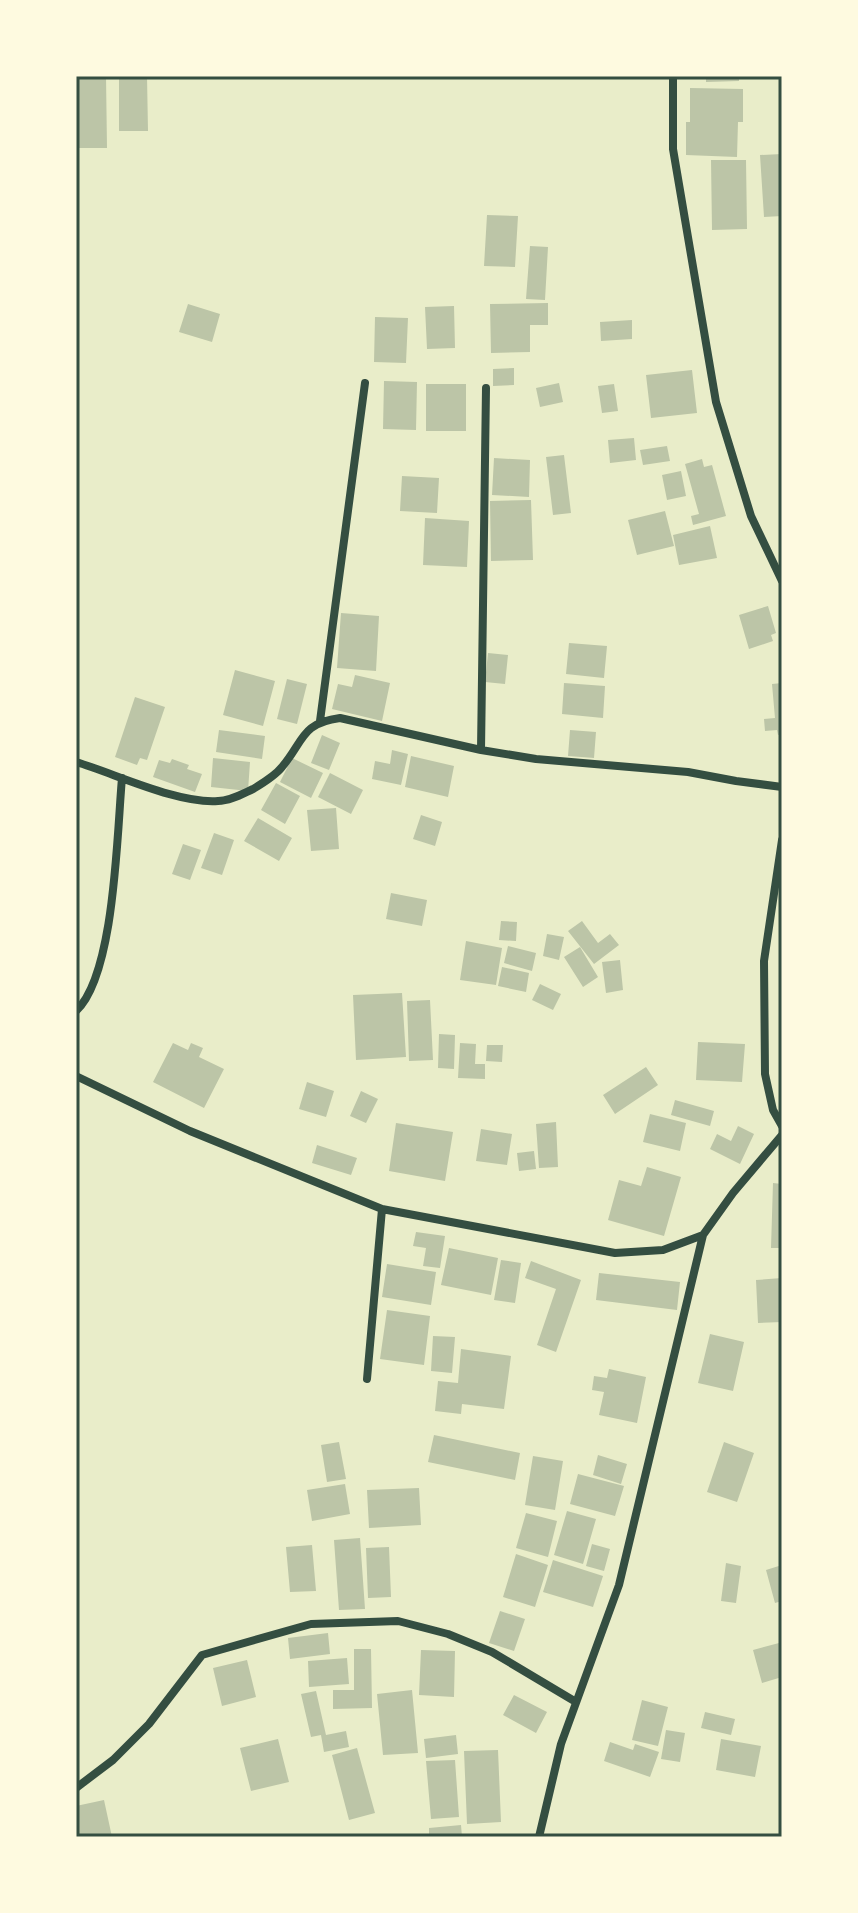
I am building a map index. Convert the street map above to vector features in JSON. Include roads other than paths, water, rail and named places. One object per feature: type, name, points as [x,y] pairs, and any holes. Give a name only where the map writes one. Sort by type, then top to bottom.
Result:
[{"type":"street","points":[[673,76],[673,149],[716,402],[751,516],[782,581]]},
{"type":"street","points":[[320,721],[365,383]]},
{"type":"street","points":[[481,750],[486,388]]},
{"type":"street","points":[[76,762],[176,795],[222,801],[264,783],[281,769],[305,734],[320,721],[340,718],[481,750],[536,759],[688,772],[782,787]]},
{"type":"street","points":[[76,1011],[95,983],[104,948],[114,877],[122,778]]},
{"type":"street","points":[[782,840],[764,961],[765,1074],[773,1110],[782,1126]]},
{"type":"street","points":[[76,1076],[190,1131],[382,1209],[615,1253],[663,1250],[703,1235]]},
{"type":"street","points":[[539,1837],[549,1787],[619,1585],[703,1235],[733,1193],[782,1135]]},
{"type":"street","points":[[367,1379],[382,1209]]},
{"type":"street","points":[[76,1788],[113,1760],[149,1724],[202,1655],[311,1624],[398,1621],[448,1634],[492,1652],[576,1702]]}]
